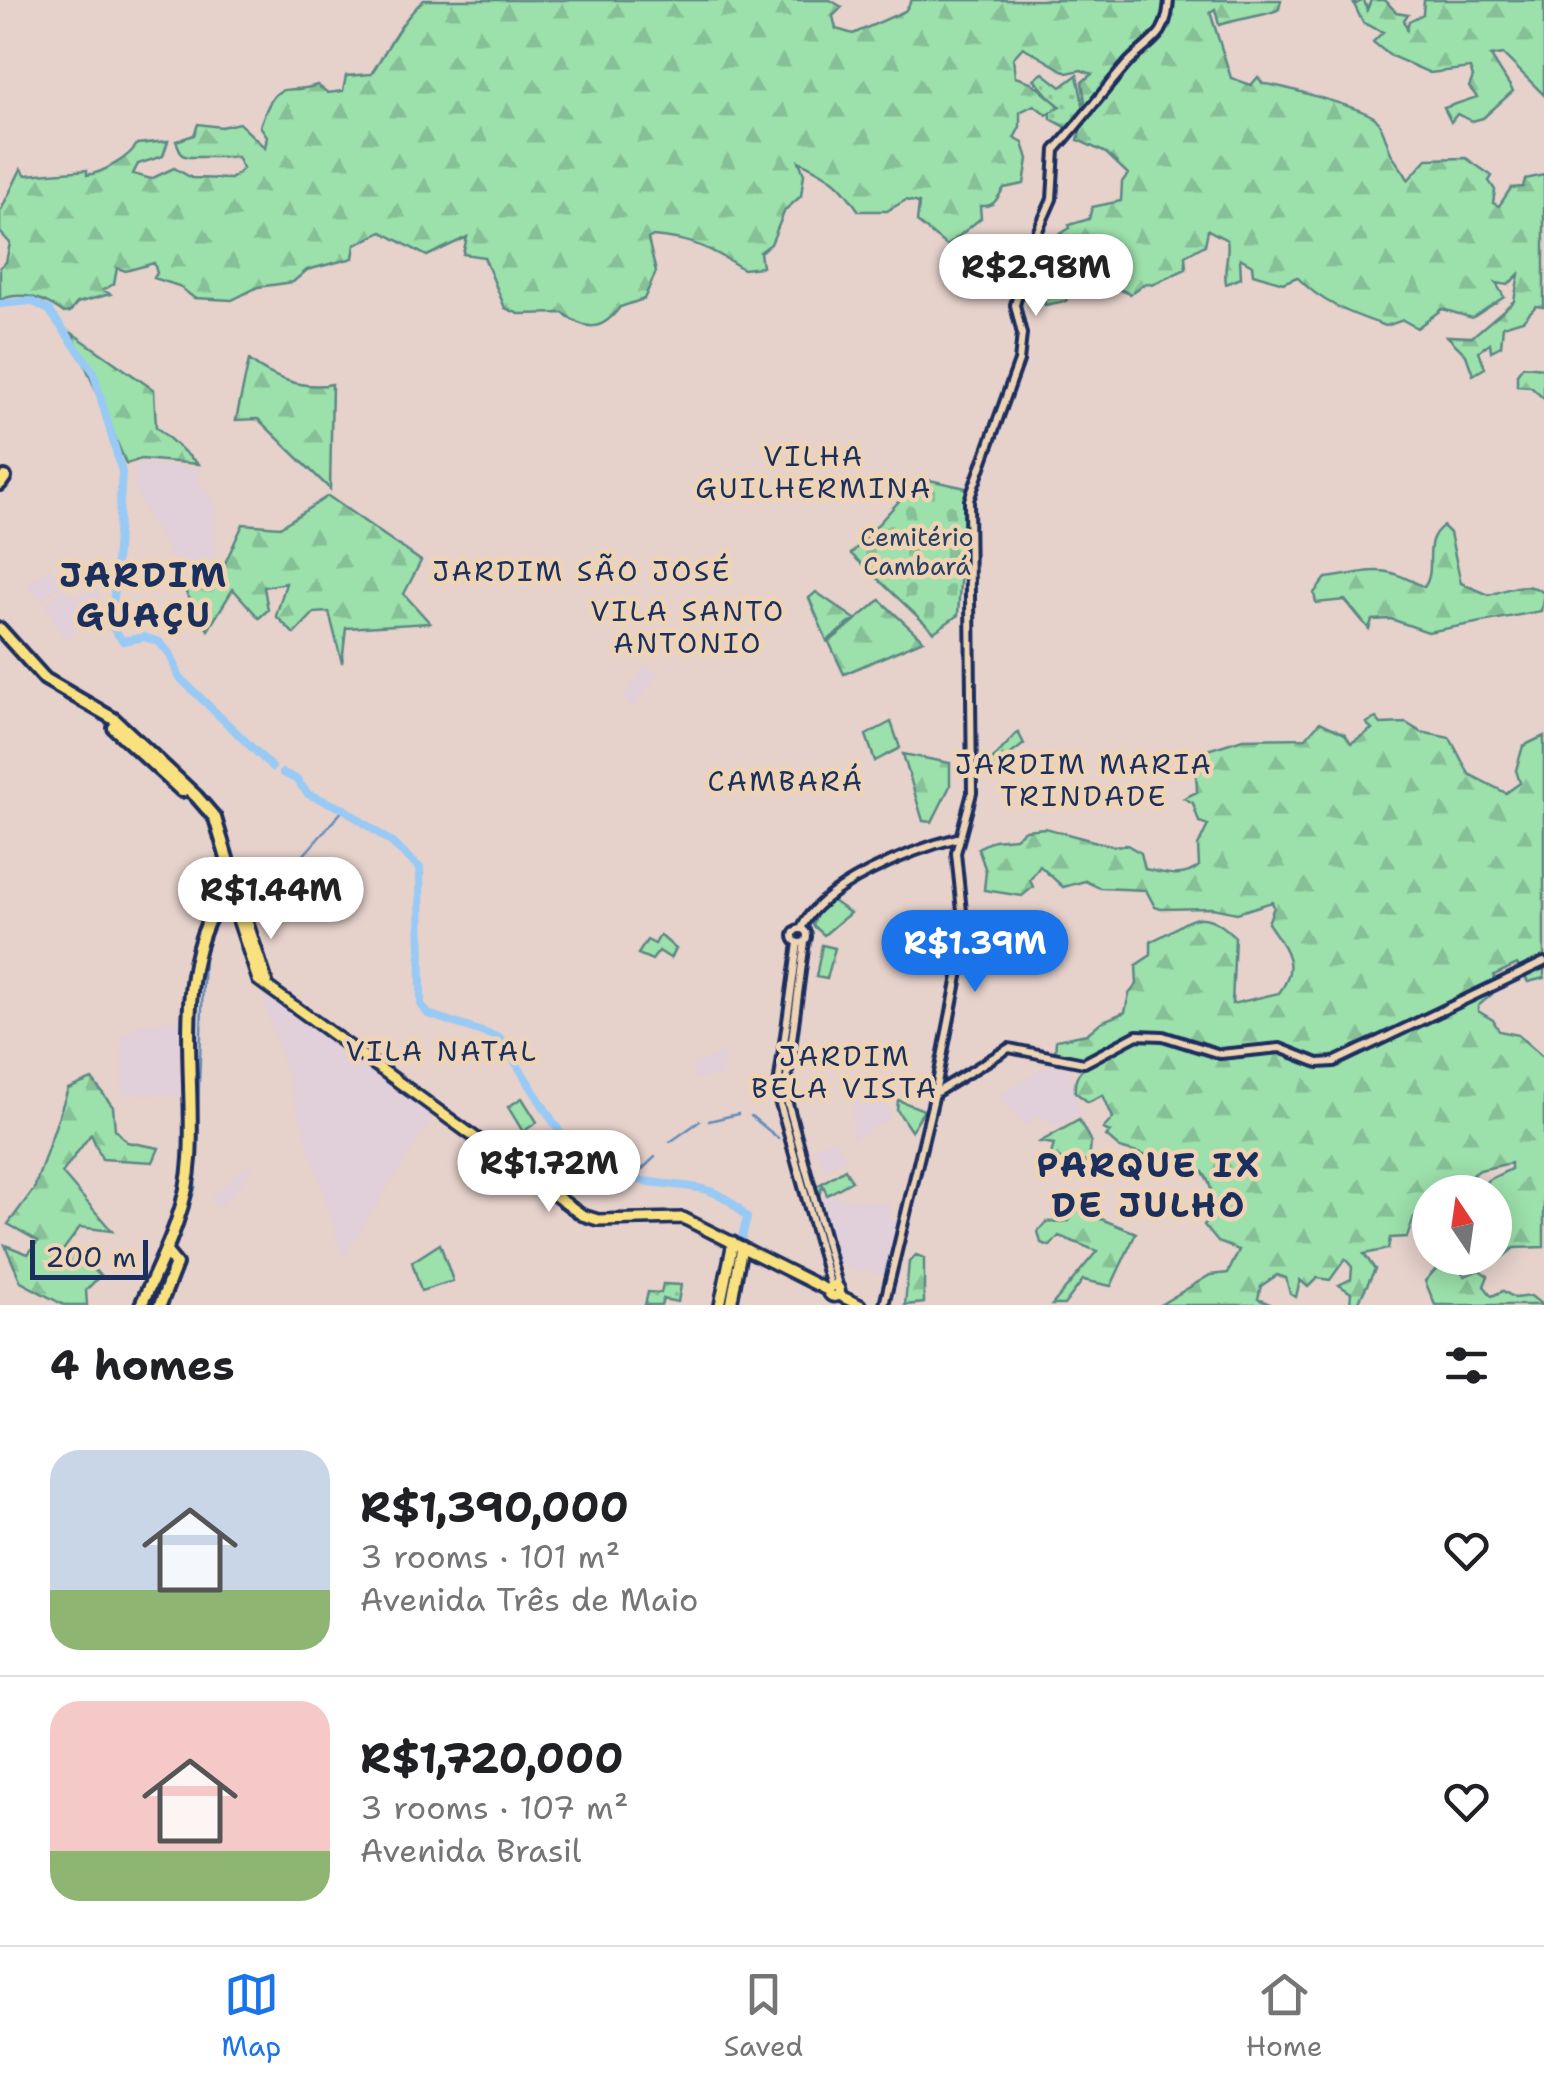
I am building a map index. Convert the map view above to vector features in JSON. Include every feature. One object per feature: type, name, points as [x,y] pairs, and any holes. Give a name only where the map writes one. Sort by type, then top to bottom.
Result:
[{"type":"highway","points":[[0,629],[45,679],[109,715],[196,796],[214,818],[233,891]]},
{"type":"highway","points":[[0,642],[45,686],[110,724],[196,804],[208,820],[233,891]]},
{"type":"highway","points":[[141,1305],[179,1218],[190,1159],[195,964],[207,924],[233,891]]},
{"type":"highway","points":[[160,1305],[176,1264],[166,1252]]},
{"type":"main road","points":[[233,891],[259,970],[272,988],[588,1219],[671,1215],[860,1305]]},
{"type":"main road","points":[[720,1305],[738,1244]]},
{"type":"main road","points":[[731,1305],[738,1244]]},
{"type":"street","points":[[884,1305],[936,1093],[964,941],[957,838],[972,793],[969,500],[1019,361],[1022,334],[1015,305],[1032,244],[1052,199],[1053,154],[1076,131],[1086,110],[1158,34],[1170,0]]},
{"type":"street","points":[[834,1290],[785,1093],[803,937],[811,915],[832,895],[864,875],[957,838]]},
{"type":"street","points":[[936,1093],[1010,1048],[1026,1048],[1055,1060],[1084,1064],[1137,1035],[1176,1038],[1220,1054],[1280,1048],[1318,1063],[1334,1062],[1544,962]]},
{"type":"street","points":[[939,1078],[939,1087],[944,1087]]},
{"type":"shaded area","points":[[137,463],[199,468],[198,484],[214,500],[215,557],[186,583],[134,488]]},
{"type":"shaded area","points":[[49,568],[61,584],[41,600],[29,585]]},
{"type":"shaded area","points":[[99,584],[98,616],[65,640],[46,605],[64,589],[76,599]]},
{"type":"shaded area","points":[[645,666],[657,673],[634,707],[623,699]]},
{"type":"shaded area","points":[[267,990],[434,1115],[343,1257],[262,994]]},
{"type":"shaded area","points":[[180,1020],[179,1095],[122,1094],[123,1038],[137,1025]]},
{"type":"shaded area","points":[[723,1053],[721,1076],[694,1079],[693,1064]]},
{"type":"shaded area","points":[[1050,1064],[1064,1067],[1080,1092],[1074,1098],[1081,1113],[1060,1126],[1037,1115],[1026,1126],[999,1096]]},
{"type":"shaded area","points":[[876,1096],[887,1100],[890,1119],[853,1138],[854,1098],[869,1102]]},
{"type":"shaded area","points":[[835,1140],[846,1158],[825,1170],[814,1148]]},
{"type":"shaded area","points":[[246,1166],[254,1170],[219,1207],[211,1198]]},
{"type":"shaded area","points":[[827,1196],[890,1204],[887,1218],[897,1222],[886,1275],[838,1266],[820,1202]]},
{"type":"green space","points":[[424,0],[830,0],[842,7],[833,16],[836,29],[853,34],[905,11],[912,0],[1281,0],[1275,11],[1219,25],[1215,9],[1210,12],[1231,78],[1251,85],[1258,77],[1263,84],[1370,115],[1379,123],[1408,180],[1427,159],[1466,158],[1492,176],[1489,181],[1495,190],[1493,203],[1499,206],[1511,188],[1523,187],[1525,179],[1544,175],[1544,307],[1536,306],[1523,320],[1503,326],[1501,346],[1491,351],[1490,343],[1479,351],[1485,368],[1473,375],[1466,355],[1447,336],[1472,337],[1514,301],[1519,274],[1508,285],[1496,283],[1504,297],[1472,318],[1442,309],[1417,328],[1403,320],[1386,326],[1326,301],[1297,277],[1283,283],[1253,274],[1252,265],[1240,258],[1241,278],[1226,284],[1227,240],[1208,230],[1205,245],[1185,256],[1186,269],[1152,285],[1146,283],[1130,294],[1119,289],[1115,275],[1091,283],[1084,278],[1075,279],[1066,301],[1045,305],[1041,284],[1064,276],[1070,265],[1055,255],[1061,244],[1054,238],[1069,225],[1089,219],[1092,207],[1121,201],[1122,182],[1128,174],[1106,153],[1078,140],[1086,108],[1082,82],[1092,74],[1081,70],[1067,73],[1023,47],[1013,58],[1015,77],[1031,82],[1060,106],[1047,115],[1034,105],[1020,112],[1020,127],[1014,138],[1023,143],[1028,159],[1024,184],[1004,188],[993,204],[980,206],[981,218],[947,246],[917,222],[919,203],[906,200],[887,211],[859,211],[833,180],[799,161],[804,174],[801,196],[785,210],[771,244],[760,252],[762,267],[743,269],[701,246],[653,236],[648,239],[656,272],[644,299],[620,307],[607,321],[594,326],[563,313],[519,314],[505,308],[484,257],[463,254],[467,237],[427,256],[382,232],[355,245],[353,258],[307,270],[293,282],[258,287],[232,300],[194,298],[179,286],[154,278],[154,263],[126,271],[117,268],[114,284],[103,290],[110,294],[77,303],[70,312],[25,296],[0,300],[0,267],[6,262],[10,243],[0,232],[0,212],[21,169],[26,175],[87,170],[87,175],[115,164],[137,144],[168,141],[163,156],[138,164],[133,174],[151,179],[174,168],[192,178],[231,179],[243,169],[237,157],[188,157],[182,155],[176,141],[194,135],[198,124],[221,127],[239,123],[265,148],[267,136],[260,126],[277,93],[317,85],[328,93],[343,91],[346,76],[371,74],[401,26]]},
{"type":"green space","points":[[1352,0],[1356,4],[1364,0],[1367,10],[1371,0],[1385,0],[1396,12],[1408,14],[1404,20],[1407,29],[1409,21],[1423,14],[1424,0],[1544,0],[1544,95],[1503,54],[1491,56],[1513,91],[1483,118],[1472,121],[1457,114],[1451,122],[1444,108],[1477,97],[1469,87],[1473,77],[1470,68],[1430,73],[1389,55],[1373,42],[1383,32],[1363,23]]},
{"type":"green space","points":[[1043,73],[1061,87],[1077,75],[1084,109],[1073,131],[1051,119],[1050,98],[1034,79]]},
{"type":"green space","points":[[72,333],[154,390],[156,427],[198,464],[141,459],[126,464]]},
{"type":"green space","points":[[249,360],[288,381],[332,384],[330,489],[258,419],[236,420]]},
{"type":"green space","points":[[1523,366],[1544,368],[1544,399],[1531,387],[1517,386],[1517,374]]},
{"type":"green space","name":"Cemitério Cambará","points":[[920,478],[966,488],[958,615],[934,632],[851,554]]},
{"type":"green space","points":[[328,496],[421,561],[404,594],[430,623],[346,628],[342,663],[329,612],[314,613],[294,634],[276,616],[286,583],[264,587],[268,610],[259,618],[233,589],[208,630],[185,591],[221,572],[243,524],[280,527]]},
{"type":"green space","points":[[1443,526],[1450,533],[1461,583],[1489,595],[1517,587],[1537,589],[1544,593],[1541,611],[1428,632],[1391,619],[1372,620],[1369,629],[1345,600],[1316,603],[1314,593],[1326,578],[1386,572],[1424,587],[1430,572],[1432,540]]},
{"type":"green space","points":[[816,592],[855,619],[827,641],[809,598]]},
{"type":"green space","points":[[880,600],[923,640],[844,674],[829,642]]},
{"type":"green space","points":[[1376,718],[1381,724],[1406,723],[1421,732],[1450,738],[1469,774],[1506,793],[1520,783],[1516,770],[1523,746],[1544,736],[1544,978],[1528,982],[1517,964],[1494,975],[1492,994],[1478,1006],[1478,1011],[1493,1020],[1499,1031],[1518,1035],[1544,1058],[1544,1247],[1512,1250],[1512,1175],[1498,1175],[1511,1169],[1511,1163],[1473,1175],[1412,1175],[1412,1223],[1407,1237],[1390,1238],[1388,1249],[1364,1254],[1375,1269],[1357,1305],[1350,1305],[1351,1293],[1339,1285],[1351,1279],[1352,1267],[1345,1259],[1330,1280],[1317,1278],[1308,1287],[1300,1280],[1296,1297],[1290,1294],[1286,1278],[1277,1275],[1261,1286],[1258,1299],[1272,1305],[1160,1305],[1210,1275],[1228,1273],[1239,1250],[1218,1242],[1204,1225],[1212,1199],[1203,1172],[1120,1148],[1106,1136],[1110,1132],[1103,1129],[1113,1118],[1103,1095],[1088,1102],[1075,1092],[1080,1072],[1107,1052],[1079,1061],[1055,1058],[1056,1040],[1087,1034],[1101,1022],[1125,1012],[1129,994],[1137,984],[1136,965],[1151,955],[1151,941],[1201,918],[1222,926],[1235,937],[1232,1004],[1279,993],[1286,983],[1289,964],[1268,923],[1274,907],[1272,902],[1237,913],[1212,908],[1161,909],[1155,907],[1146,890],[1100,888],[1085,881],[1063,887],[1040,866],[1030,880],[1033,887],[1022,896],[984,890],[986,871],[978,848],[994,840],[1015,838],[1025,830],[1045,828],[1112,846],[1127,845],[1141,853],[1145,869],[1186,873],[1199,866],[1198,846],[1208,825],[1199,822],[1193,803],[1184,798],[1197,792],[1196,766],[1207,750],[1243,739],[1306,738],[1320,722],[1345,734],[1351,743],[1372,729],[1366,723]]},
{"type":"green space","points":[[891,722],[900,748],[875,761],[866,735]]},
{"type":"green space","points":[[1018,732],[1024,744],[998,764],[995,772],[983,770]]},
{"type":"green space","points":[[903,754],[950,763],[950,786],[932,822],[923,821]]},
{"type":"green space","points":[[830,899],[850,913],[824,935],[813,925],[819,907]]},
{"type":"green space","points":[[660,935],[676,949],[670,958],[659,951],[652,960],[638,954],[647,940],[655,944]]},
{"type":"green space","points":[[822,945],[835,948],[827,979],[816,977]]},
{"type":"green space","points":[[92,1079],[113,1107],[115,1129],[127,1142],[159,1148],[153,1162],[102,1159],[91,1134],[62,1173],[112,1231],[80,1227],[64,1249],[101,1275],[86,1290],[87,1305],[64,1305],[21,1282],[5,1245],[28,1254],[38,1241],[8,1224],[34,1189],[68,1089]]},
{"type":"green space","points":[[522,1098],[537,1122],[523,1132],[508,1107]]},
{"type":"green space","points":[[898,1100],[924,1110],[911,1131],[897,1110]]},
{"type":"green space","points":[[1079,1120],[1091,1142],[1089,1162],[1050,1158],[1054,1144],[1040,1142]]},
{"type":"green space","points":[[845,1169],[852,1181],[827,1195],[823,1185],[817,1199],[814,1188]]},
{"type":"green space","points":[[1076,1209],[1136,1233],[1111,1286],[1083,1280],[1064,1305],[1052,1305],[1097,1251],[1059,1236],[1050,1246],[1041,1243],[1038,1231],[1046,1222],[1069,1221]]},
{"type":"green space","points":[[440,1244],[453,1281],[421,1291],[412,1262]]},
{"type":"green space","points":[[916,1255],[924,1258],[924,1303],[905,1305],[909,1262]]},
{"type":"green space","points":[[1430,1275],[1486,1275],[1484,1286],[1492,1296],[1503,1291],[1515,1298],[1531,1296],[1542,1305],[1435,1305],[1425,1281]]},
{"type":"green space","points":[[663,1284],[681,1285],[678,1302],[663,1299],[661,1305],[645,1305],[648,1292],[661,1293]]},
{"type":"waterway","points":[[0,304],[31,301],[49,310],[93,371],[122,472],[112,627],[123,641],[144,637],[159,642],[170,654],[179,677],[272,767]]},
{"type":"waterway","points":[[283,773],[296,779],[308,794],[344,809],[420,868],[421,1004],[428,1014],[500,1038],[559,1131],[587,1160],[621,1173]]},
{"type":"waterway","points":[[244,898],[302,857],[344,809]]},
{"type":"waterway","points":[[174,1253],[195,1188],[204,956],[211,932],[228,904]]},
{"type":"waterway","points":[[791,1018],[793,1005]]},
{"type":"waterway","points":[[790,1029],[781,1094],[794,1142]]},
{"type":"waterway","points":[[709,1121],[738,1114]]},
{"type":"waterway","points":[[751,1116],[778,1138]]},
{"type":"waterway","points":[[670,1142],[700,1121]]},
{"type":"waterway","points":[[799,1156],[823,1242]]},
{"type":"waterway","points":[[633,1178],[655,1157]]},
{"type":"waterway","points":[[639,1180],[697,1188],[723,1197],[747,1218],[742,1237]]},
{"type":"waterway","points":[[152,1305],[169,1265]]},
{"type":"district","name":"VILHA GUILHERMINA","points":[[814,472]]},
{"type":"district","name":"JARDIM SÃO JOSÉ","points":[[582,571]]},
{"type":"district","name":"JARDIM GUAÇU","points":[[144,595]]},
{"type":"district","name":"VILA SANTO ANTONIO","points":[[688,627]]},
{"type":"district","name":"JARDIM MARIA TRINDADE","points":[[1084,780]]},
{"type":"district","name":"CAMBARÁ","points":[[786,781]]},
{"type":"district","name":"VILA NATAL","points":[[442,1051]]},
{"type":"district","name":"JARDIM BELA VISTA","points":[[845,1072]]},
{"type":"district","name":"PARQUE IX DE JULHO","points":[[1149,1185]]}]
